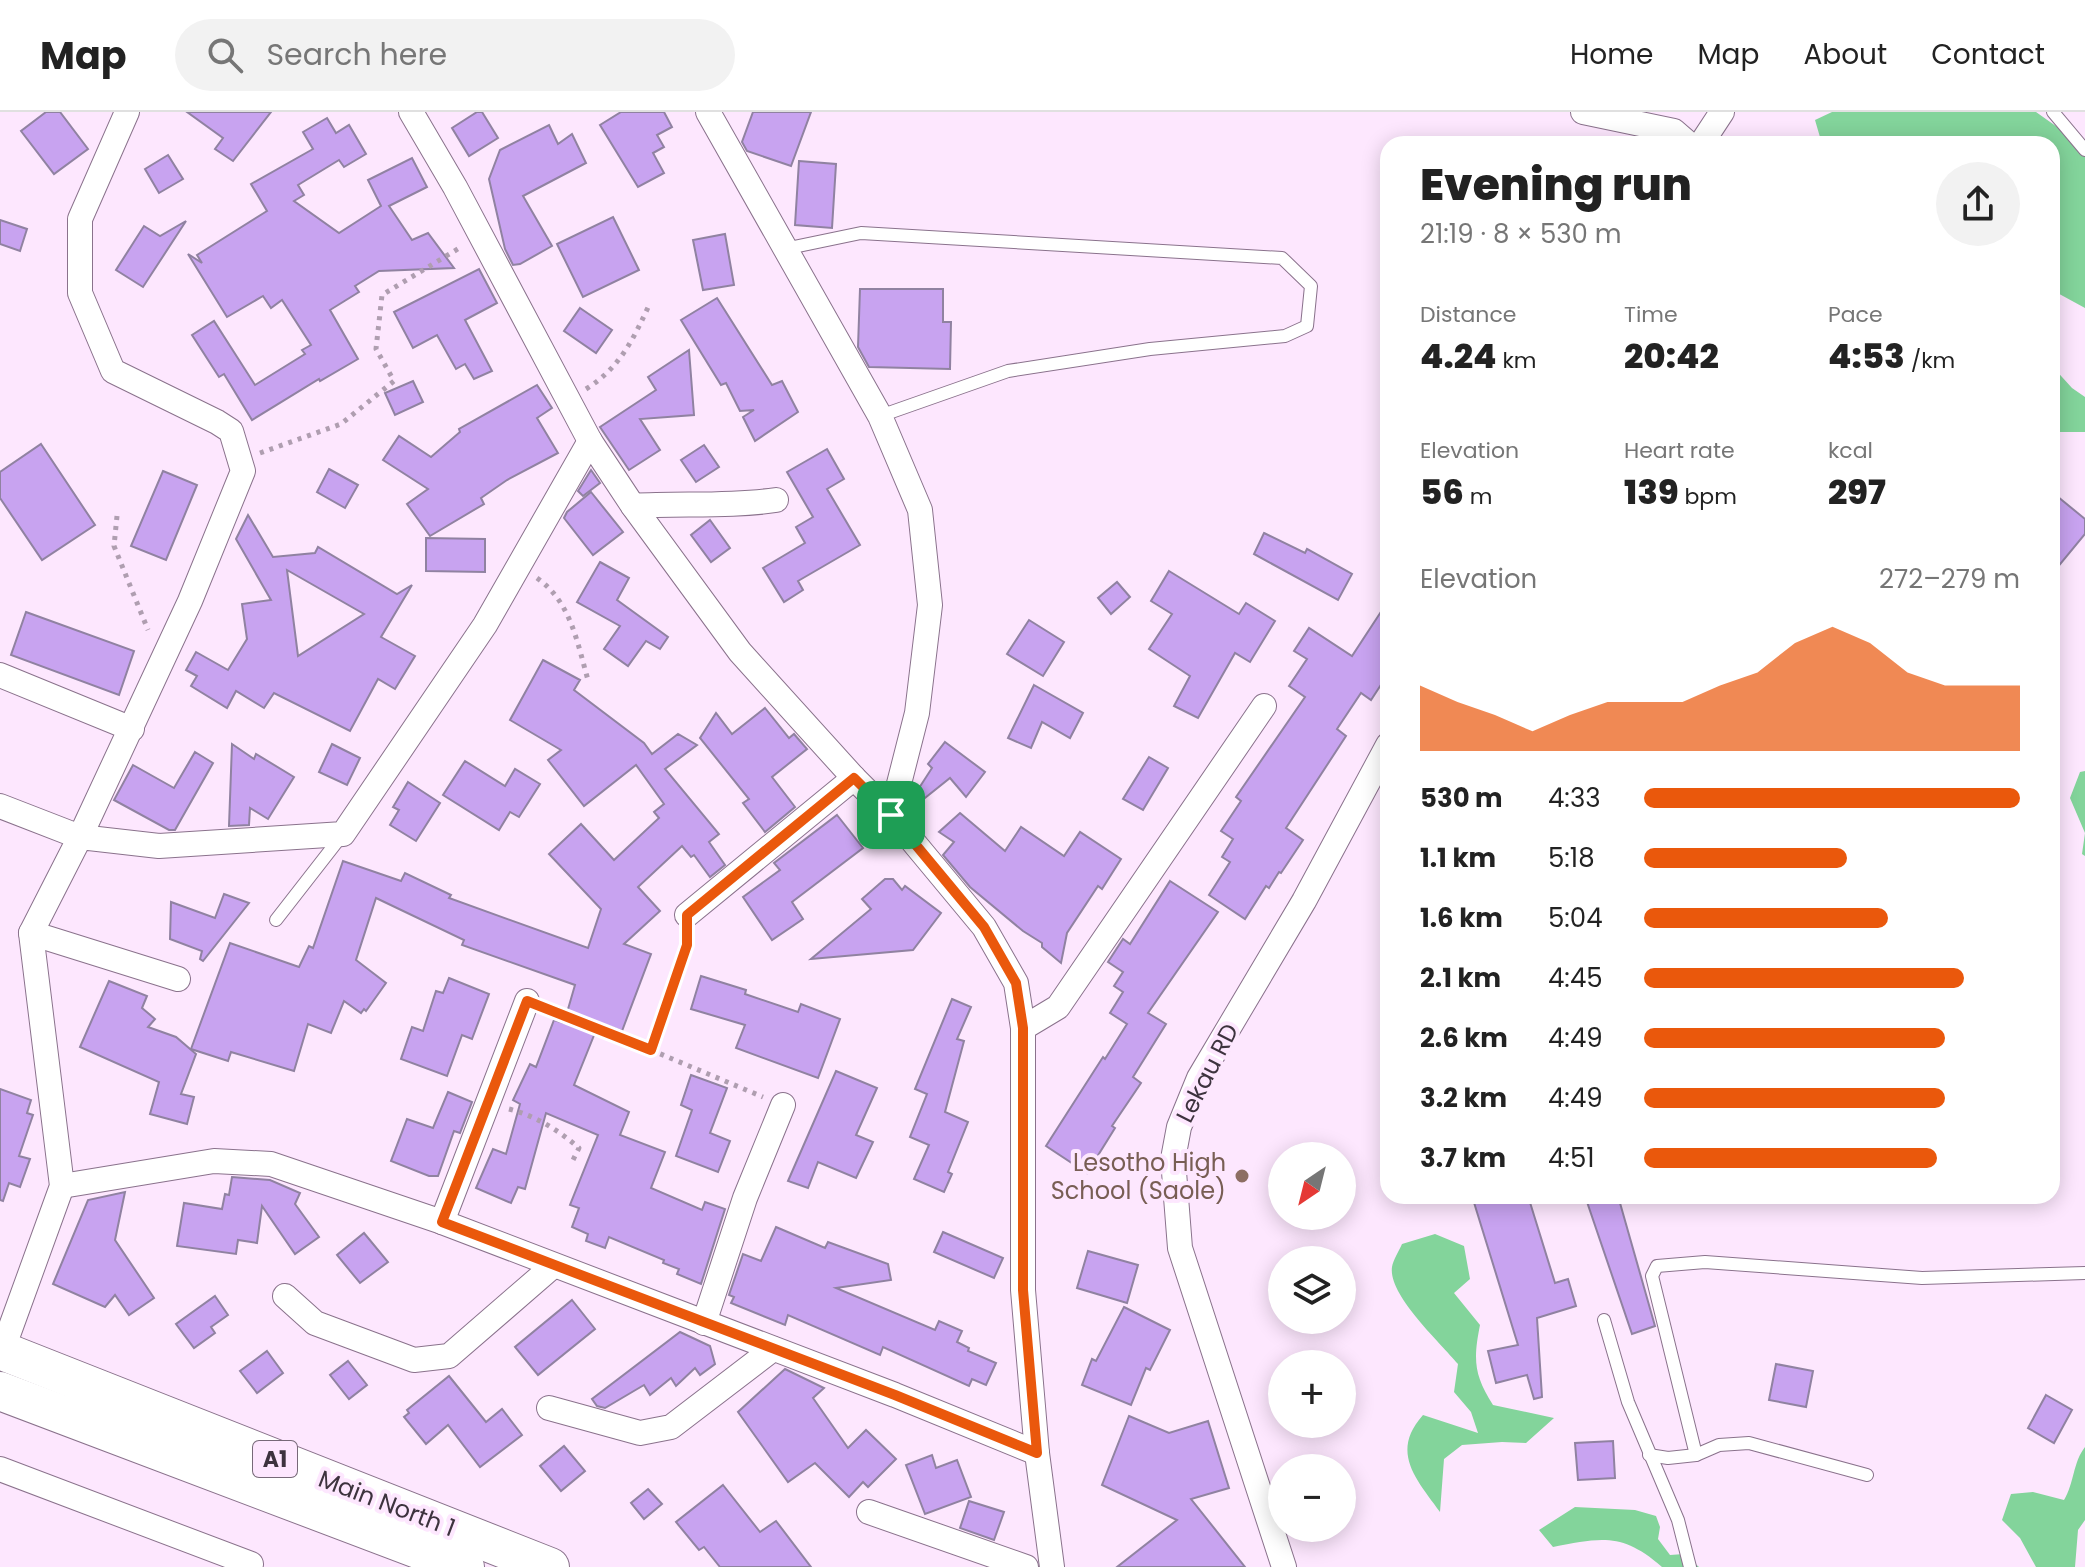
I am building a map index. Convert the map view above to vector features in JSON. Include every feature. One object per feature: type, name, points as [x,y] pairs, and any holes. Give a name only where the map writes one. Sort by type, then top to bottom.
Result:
[{"type":"main road","name":"Main North 1","points":[[3,1341],[550,1567]]},
{"type":"main road","name":"Main North 1","points":[[0,1391],[465,1567]]},
{"type":"street","points":[[3,1341],[62,1186],[31,933],[162,665],[243,471],[231,431],[113,371],[80,293],[80,219],[127,112]]},
{"type":"street","points":[[411,112],[590,441],[633,506],[740,652],[891,815],[984,927],[1016,983],[1023,1028],[1023,1290],[1037,1453],[1052,1567]]},
{"type":"street","points":[[708,112],[880,416],[920,510],[930,605],[917,713],[891,815]]},
{"type":"street","points":[[1583,112],[1674,131],[1680,136]]},
{"type":"street","points":[[1706,136],[1722,112]]},
{"type":"street","points":[[0,806],[80,837],[159,846],[343,834],[485,625],[590,441]]},
{"type":"street","points":[[633,506],[749,504],[776,500]]},
{"type":"street","points":[[0,675],[132,729]]},
{"type":"street","points":[[1023,1028],[1058,1007],[1264,706]]},
{"type":"street","name":"Lekau RD","points":[[1284,1567],[1180,1248],[1173,1159],[1179,1127],[1199,1078],[1304,901],[1380,760]]},
{"type":"street","points":[[687,915],[854,778]]},
{"type":"street","points":[[31,933],[178,979]]},
{"type":"street","points":[[442,1222],[527,1001]]},
{"type":"street","points":[[704,1323],[745,1198],[783,1105]]},
{"type":"street","points":[[62,1186],[214,1161],[271,1164],[442,1222],[895,1395],[1037,1453]]},
{"type":"street","points":[[285,1296],[315,1323],[414,1360],[449,1356],[553,1266]]},
{"type":"street","points":[[549,1408],[640,1433],[671,1427],[773,1349]]},
{"type":"street","points":[[0,1469],[251,1564]]},
{"type":"street","points":[[869,1512],[1026,1567]]},
{"type":"lane","points":[[2053,112],[2085,150]]},
{"type":"lane","points":[[784,249],[861,233],[1282,258],[1311,286],[1307,326],[1285,336],[1150,349],[1008,371],[880,416]]},
{"type":"lane","points":[[276,920],[343,834]]},
{"type":"lane","points":[[1696,1455],[1652,1276],[1657,1266],[1705,1262],[1922,1278],[2085,1273]]},
{"type":"lane","points":[[1604,1320],[1628,1402],[1678,1520],[1690,1567]]},
{"type":"lane","points":[[1649,1455],[1668,1458],[1696,1455],[1719,1445],[1749,1443],[1867,1475]]},
{"type":"path","points":[[241,461],[341,424],[394,381],[376,349],[382,295],[481,236]]},
{"type":"path","points":[[567,399],[589,388],[615,367],[631,344],[650,303]]},
{"type":"path","points":[[117,516],[114,546],[162,665]]},
{"type":"path","points":[[520,566],[548,586],[568,613],[588,680]]},
{"type":"path","points":[[651,1050],[687,945],[687,915]]},
{"type":"path","points":[[527,1001],[783,1105]]},
{"type":"path","points":[[488,1105],[522,1113],[559,1132],[579,1148],[571,1164]]},
{"type":"green space","points":[[1832,112],[2036,112],[2085,153],[2085,308],[2060,294],[2060,136],[1820,136],[1815,120]]},
{"type":"green space","points":[[2060,375],[2085,397],[2085,432],[2060,432]]},
{"type":"green space","points":[[2085,771],[2085,833],[2070,798],[2080,772]]},
{"type":"green space","points":[[1435,1234],[1464,1246],[1470,1279],[1454,1293],[1480,1325],[1477,1367],[1493,1405],[1554,1418],[1526,1443],[1462,1445],[1444,1459],[1440,1512],[1410,1465],[1408,1441],[1413,1428],[1423,1415],[1478,1433],[1471,1412],[1454,1392],[1458,1364],[1406,1304],[1393,1278],[1392,1267],[1402,1244]]},
{"type":"green space","points":[[2085,1447],[2085,1520],[2078,1530],[2075,1567],[2036,1567],[2020,1538],[2002,1520],[2011,1494],[2033,1492],[2064,1500]]},
{"type":"green space","points":[[1575,1507],[1635,1510],[1656,1516],[1660,1527],[1658,1539],[1670,1555],[1684,1554],[1699,1567],[1662,1567],[1635,1548],[1610,1540],[1553,1547],[1539,1530]]},
{"type":"building","points":[[46,112],[60,112],[88,149],[54,174],[21,131]]},
{"type":"building","points":[[187,112],[271,112],[233,161],[215,149],[223,138]]},
{"type":"building","points":[[482,112],[498,138],[469,156],[452,128]]},
{"type":"building","points":[[621,112],[664,112],[672,127],[657,135],[664,147],[653,153],[664,173],[638,187],[600,125]]},
{"type":"building","points":[[753,112],[811,112],[791,166],[747,151],[742,142]]},
{"type":"building","points":[[327,118],[336,133],[349,125],[366,154],[344,167],[339,160],[298,185],[304,195],[294,201],[339,233],[381,206],[368,180],[412,158],[427,187],[389,206],[412,240],[428,233],[454,268],[379,271],[355,286],[359,292],[330,310],[358,359],[252,420],[224,374],[219,377],[192,335],[214,321],[255,385],[305,354],[302,350],[311,345],[282,300],[271,308],[263,296],[227,317],[188,254],[202,263],[197,255],[267,211],[251,184],[313,149],[303,132]]},
{"type":"building","points":[[549,125],[558,144],[572,134],[586,163],[523,196],[552,246],[513,265],[505,249],[489,179],[500,150]]},
{"type":"building","points":[[168,155],[183,179],[159,193],[145,169]]},
{"type":"building","points":[[799,161],[836,164],[832,228],[795,225]]},
{"type":"building","points":[[613,217],[639,270],[583,297],[557,244]]},
{"type":"building","points":[[0,220],[27,229],[20,251],[0,244]]},
{"type":"building","points":[[186,221],[143,287],[116,270],[144,226],[160,236]]},
{"type":"building","points":[[725,234],[734,285],[703,290],[693,240]]},
{"type":"building","points":[[479,269],[497,303],[465,320],[492,371],[474,379],[465,364],[456,369],[437,335],[413,348],[394,312]]},
{"type":"building","points":[[860,289],[943,289],[943,322],[951,322],[950,369],[869,367],[858,347]]},
{"type":"building","points":[[717,298],[772,385],[782,381],[798,412],[755,441],[743,417],[754,410],[740,411],[726,383],[721,385],[681,320]]},
{"type":"building","points":[[580,308],[612,330],[596,353],[564,331]]},
{"type":"building","points":[[689,350],[694,415],[640,419],[660,450],[629,470],[600,427],[656,390],[648,377]]},
{"type":"building","points":[[413,381],[423,402],[395,415],[385,393]]},
{"type":"building","points":[[537,385],[552,408],[537,418],[558,453],[507,480],[481,498],[484,504],[430,536],[407,504],[428,489],[383,460],[399,436],[431,457],[460,432],[459,429]]},
{"type":"building","points":[[41,444],[95,525],[42,560],[0,498],[0,472]]},
{"type":"building","points":[[704,445],[719,467],[696,482],[681,460]]},
{"type":"building","points":[[827,449],[844,479],[827,489],[860,545],[798,581],[803,590],[784,602],[763,568],[805,543],[796,527],[813,517],[787,472]]},
{"type":"building","points":[[329,469],[358,485],[345,508],[317,492]]},
{"type":"building","points":[[591,470],[600,483],[583,496],[578,491]]},
{"type":"building","points":[[163,471],[197,485],[166,560],[131,546]]},
{"type":"building","points":[[591,492],[623,532],[593,555],[564,518]]},
{"type":"building","points":[[2060,499],[2085,519],[2085,534],[2060,564]]},
{"type":"building","points":[[248,515],[273,557],[315,553],[318,547],[397,594],[412,585],[381,637],[415,656],[395,689],[378,679],[350,731],[274,693],[264,708],[236,691],[227,708],[191,686],[197,676],[186,670],[196,652],[228,670],[247,639],[242,604],[271,600],[236,539]],"holes":[[[287,570],[364,614],[298,656]]]},
{"type":"building","points":[[710,520],[730,548],[711,562],[691,535]]},
{"type":"building","points":[[1264,533],[1305,553],[1307,549],[1352,574],[1338,600],[1254,554]]},
{"type":"building","points":[[426,538],[485,539],[485,572],[426,571]]},
{"type":"building","points":[[600,562],[629,578],[617,600],[668,637],[660,649],[646,641],[628,666],[604,649],[620,626],[577,602]]},
{"type":"building","points":[[1169,571],[1239,614],[1246,603],[1275,621],[1250,662],[1235,653],[1198,718],[1174,706],[1190,676],[1149,649],[1172,614],[1151,601]]},
{"type":"building","points":[[1117,582],[1130,597],[1111,614],[1098,598]]},
{"type":"building","points":[[26,612],[134,651],[119,695],[11,655]]},
{"type":"building","points":[[1380,613],[1380,686],[1371,700],[1361,693],[1337,729],[1346,736],[1286,828],[1303,840],[1269,888],[1266,886],[1245,919],[1209,895],[1230,862],[1222,857],[1233,839],[1221,831],[1241,801],[1236,797],[1305,697],[1289,686],[1307,659],[1294,651],[1309,628],[1352,656]]},
{"type":"building","points":[[1029,620],[1064,642],[1043,676],[1007,654]]},
{"type":"building","points":[[543,660],[580,680],[574,690],[644,743],[652,754],[678,734],[697,745],[665,769],[719,834],[709,842],[725,865],[710,877],[694,855],[691,857],[682,846],[638,887],[660,911],[624,944],[651,954],[622,1031],[599,1023],[574,1085],[629,1112],[620,1135],[665,1152],[651,1188],[702,1210],[705,1202],[725,1209],[701,1284],[677,1274],[679,1269],[663,1263],[664,1260],[609,1237],[605,1248],[586,1241],[588,1234],[572,1227],[579,1208],[570,1205],[598,1135],[546,1113],[525,1189],[518,1187],[511,1203],[476,1188],[493,1149],[506,1154],[520,1104],[513,1100],[530,1064],[536,1067],[554,1020],[564,1023],[575,985],[462,945],[464,940],[376,898],[356,960],[386,983],[366,1011],[364,1009],[361,1013],[344,1001],[331,1033],[308,1024],[294,1071],[231,1052],[228,1061],[191,1049],[230,943],[299,967],[309,946],[313,948],[343,861],[401,881],[405,873],[451,895],[449,898],[588,948],[601,909],[549,854],[581,824],[614,860],[659,818],[654,812],[664,804],[636,765],[584,806],[548,760],[561,750],[510,720]]},
{"type":"building","points":[[1034,685],[1083,713],[1070,738],[1042,722],[1031,748],[1008,738]]},
{"type":"building","points":[[765,708],[789,738],[794,734],[807,749],[772,777],[795,807],[765,832],[743,803],[749,799],[700,738],[716,713],[732,734]]},
{"type":"building","points":[[945,742],[985,772],[966,797],[950,778],[910,810],[910,802],[932,768],[928,764]]},
{"type":"building","points":[[232,744],[254,759],[256,754],[294,777],[268,819],[250,808],[249,825],[229,826]]},
{"type":"building","points":[[332,744],[360,758],[347,785],[319,772]]},
{"type":"building","points":[[195,752],[213,763],[175,830],[169,830],[114,800],[133,765],[174,788]]},
{"type":"building","points":[[1149,757],[1168,768],[1143,810],[1123,799]]},
{"type":"building","points":[[465,761],[505,786],[515,769],[540,784],[519,817],[510,812],[499,830],[443,795]]},
{"type":"building","points":[[408,782],[440,803],[416,841],[390,825],[399,810],[393,807]]},
{"type":"building","points":[[960,813],[1005,851],[1021,827],[1064,856],[1080,832],[1121,859],[1102,889],[1098,886],[1067,933],[1061,963],[1042,947],[1042,943],[970,887],[943,855],[954,842],[939,832]]},
{"type":"building","points":[[837,815],[863,848],[792,902],[803,919],[772,940],[743,897],[780,870],[774,863]]},
{"type":"building","points":[[885,879],[893,879],[902,890],[905,886],[941,913],[913,950],[811,959],[871,909],[862,899]]},
{"type":"building","points":[[1170,881],[1218,912],[1148,1013],[1166,1024],[1133,1077],[1141,1083],[1112,1126],[1115,1128],[1087,1173],[1046,1146],[1127,1024],[1110,1013],[1123,992],[1114,986],[1123,972],[1108,962],[1123,939],[1130,944]]},
{"type":"building","points":[[224,894],[249,903],[203,961],[200,959],[202,951],[170,939],[171,902],[215,918]]},
{"type":"building","points":[[701,976],[746,990],[745,994],[798,1012],[801,1004],[840,1019],[818,1078],[736,1048],[745,1025],[691,1009]]},
{"type":"building","points":[[449,978],[489,994],[472,1039],[462,1035],[447,1076],[401,1059],[412,1027],[423,1031],[436,991],[443,993]]},
{"type":"building","points":[[109,981],[147,996],[142,1008],[155,1019],[148,1027],[176,1037],[196,1054],[181,1094],[194,1097],[187,1124],[150,1114],[159,1082],[80,1047]]},
{"type":"building","points":[[952,999],[971,1007],[957,1039],[964,1041],[945,1112],[968,1122],[948,1172],[952,1174],[944,1192],[914,1179],[929,1145],[910,1137],[927,1094],[915,1089]]},
{"type":"building","points":[[836,1071],[877,1088],[856,1135],[873,1142],[856,1178],[818,1162],[808,1188],[788,1181]]},
{"type":"building","points":[[691,1075],[727,1088],[710,1133],[730,1141],[718,1172],[676,1156],[692,1110],[681,1105]]},
{"type":"building","points":[[0,1089],[31,1100],[27,1113],[33,1115],[19,1156],[30,1159],[20,1187],[9,1183],[3,1201],[0,1200]]},
{"type":"building","points":[[448,1092],[472,1102],[460,1133],[454,1131],[438,1176],[429,1176],[391,1161],[407,1119],[433,1128]]},
{"type":"building","points":[[232,1177],[270,1180],[300,1193],[295,1204],[319,1237],[295,1254],[262,1206],[257,1243],[238,1240],[236,1254],[177,1246],[184,1203],[222,1209],[225,1194],[229,1195]]},
{"type":"building","points":[[125,1192],[115,1240],[154,1298],[129,1315],[115,1295],[105,1307],[53,1284],[88,1200]]},
{"type":"building","points":[[1474,1204],[1530,1204],[1555,1283],[1568,1279],[1576,1306],[1537,1318],[1542,1397],[1534,1399],[1527,1375],[1496,1383],[1488,1351],[1518,1345]]},
{"type":"building","points":[[1588,1204],[1620,1204],[1655,1326],[1632,1334]]},
{"type":"building","points":[[776,1227],[825,1248],[828,1242],[888,1264],[891,1280],[836,1288],[935,1330],[939,1321],[962,1331],[957,1342],[969,1348],[968,1351],[996,1363],[986,1385],[972,1379],[969,1386],[883,1347],[880,1355],[788,1315],[785,1325],[731,1303],[734,1297],[729,1295],[743,1254],[761,1261]]},
{"type":"building","points":[[943,1232],[1003,1258],[994,1278],[934,1252]]},
{"type":"building","points":[[364,1233],[388,1262],[360,1283],[337,1255]]},
{"type":"building","points":[[1088,1251],[1138,1265],[1127,1303],[1077,1288]]},
{"type":"building","points":[[215,1296],[228,1315],[211,1327],[215,1333],[194,1348],[176,1324]]},
{"type":"building","points":[[572,1300],[595,1329],[538,1375],[515,1347]]},
{"type":"building","points":[[1124,1307],[1170,1330],[1150,1370],[1146,1368],[1131,1405],[1082,1385],[1092,1359],[1096,1361]]},
{"type":"building","points":[[680,1332],[710,1346],[715,1364],[700,1375],[695,1368],[676,1386],[671,1378],[650,1395],[644,1385],[605,1408],[597,1406],[592,1399]]},
{"type":"building","points":[[267,1351],[283,1373],[257,1393],[240,1371]]},
{"type":"building","points":[[348,1361],[367,1385],[349,1399],[330,1375]]},
{"type":"building","points":[[1776,1364],[1813,1371],[1806,1407],[1769,1400]]},
{"type":"building","points":[[785,1369],[824,1388],[813,1398],[848,1448],[866,1430],[896,1459],[868,1487],[863,1482],[849,1497],[815,1463],[788,1482],[738,1412]]},
{"type":"building","points":[[449,1376],[486,1422],[502,1409],[522,1435],[480,1467],[448,1425],[426,1444],[404,1417],[409,1413],[407,1410]]},
{"type":"building","points":[[2046,1395],[2072,1410],[2054,1443],[2028,1428]]},
{"type":"building","points":[[1129,1416],[1169,1433],[1208,1421],[1229,1488],[1191,1499],[1245,1567],[1117,1567],[1177,1520],[1102,1485]]},
{"type":"building","points":[[1613,1441],[1615,1478],[1578,1480],[1575,1443]]},
{"type":"building","points":[[564,1446],[585,1471],[561,1491],[540,1466]]},
{"type":"building","points":[[932,1455],[936,1468],[957,1460],[971,1497],[925,1514],[906,1465]]},
{"type":"building","points":[[723,1485],[760,1532],[776,1521],[811,1567],[720,1567],[704,1547],[699,1550],[676,1522]]},
{"type":"building","points":[[648,1489],[662,1504],[644,1519],[631,1503]]},
{"type":"building","points":[[969,1501],[1004,1512],[994,1540],[960,1528]]},
{"type":"place","name":"Lesotho High School (Saole)","points":[[1242,1176]]},
{"type":"route","points":[[854,778],[891,815],[984,927],[1016,983],[1023,1028],[1023,1290],[1037,1453],[895,1395],[442,1222],[527,1001],[651,1050],[687,945],[687,915],[854,778]]}]
